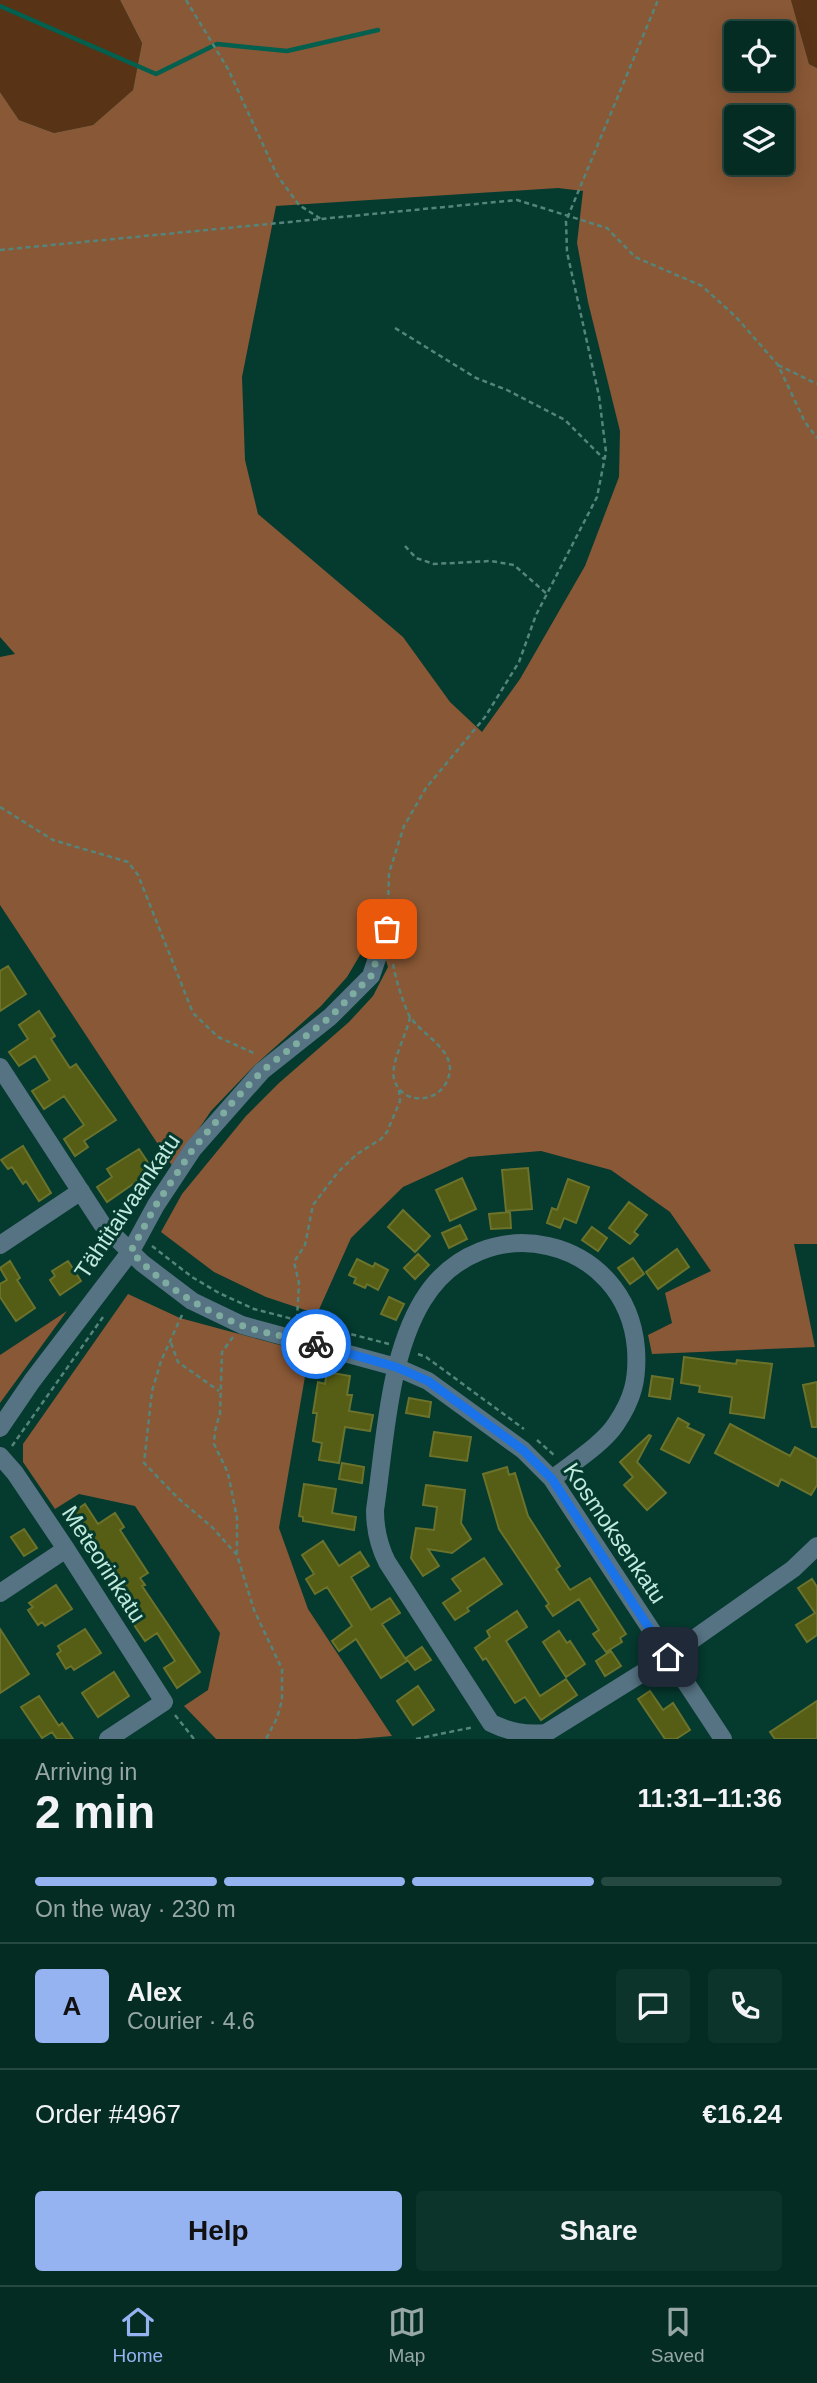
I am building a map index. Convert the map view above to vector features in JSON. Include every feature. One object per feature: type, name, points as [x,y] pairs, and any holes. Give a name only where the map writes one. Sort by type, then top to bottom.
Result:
[{"type":"street","name":"Tähtitaivaankatu","points":[[0,1428],[135,1244],[156,1205],[193,1149],[262,1071],[330,1017],[371,976],[387,929]]},
{"type":"street","name":"Kosmoksenkatu","points":[[0,1067],[102,1224],[135,1244],[142,1263],[192,1301],[242,1325],[396,1367],[428,1381],[559,1474],[668,1657],[723,1739]]},
{"type":"street","points":[[0,1245],[81,1191]]},
{"type":"street","points":[[559,1474],[614,1427],[632,1398],[637,1366],[635,1333],[626,1305],[604,1277],[582,1258],[561,1249],[521,1242],[481,1250],[447,1271],[424,1298],[403,1348],[396,1367],[375,1510],[375,1529],[380,1548],[491,1723],[510,1732],[527,1735],[546,1733],[668,1657],[793,1570],[817,1546]]},
{"type":"street","name":"Meteorinkatu","points":[[2,1457],[66,1549],[164,1702]]},
{"type":"street","points":[[0,1593],[66,1549]]},
{"type":"street","points":[[108,1739],[164,1702]]},
{"type":"path","points":[[186,0],[228,69],[277,175],[299,205],[321,219]]},
{"type":"path","points":[[387,929],[389,873],[404,826],[426,788],[485,717],[519,662],[536,615],[597,498],[606,452],[599,396],[567,252],[568,216],[658,0]]},
{"type":"path","points":[[0,250],[517,200],[607,228],[635,257],[702,286],[736,317],[778,365],[805,422],[817,438]]},
{"type":"path","points":[[395,328],[476,378],[507,390],[565,420],[604,459]]},
{"type":"path","points":[[778,365],[817,384]]},
{"type":"path","points":[[405,546],[416,558],[434,564],[491,561],[514,565],[547,594]]},
{"type":"path","points":[[0,807],[53,840],[128,862],[138,875],[193,1013],[218,1037],[256,1054]]},
{"type":"path","points":[[393,963],[410,1017],[443,1050],[449,1065],[448,1080],[431,1098],[420,1100],[399,1089]]},
{"type":"path","points":[[297,1320],[299,1283],[294,1262],[305,1245],[313,1205],[338,1172],[387,1132],[400,1101],[394,1078],[394,1065],[407,1034],[410,1017]]},
{"type":"path","points":[[135,1244],[219,1293],[254,1309],[403,1348],[426,1357],[486,1399],[551,1451],[559,1474],[641,1583]]},
{"type":"path","points":[[192,1301],[180,1318],[161,1361],[152,1391],[144,1463],[179,1499],[212,1527],[237,1555]]},
{"type":"path","points":[[254,1309],[222,1352],[220,1413],[214,1444],[228,1473],[237,1518],[237,1555],[254,1609],[282,1669],[282,1700],[277,1718],[266,1739]]},
{"type":"path","points":[[2,1457],[104,1315]]},
{"type":"path","points":[[172,1340],[172,1348],[178,1362],[219,1391]]},
{"type":"path","points":[[164,1702],[190,1738]]},
{"type":"path","points":[[416,1739],[491,1723]]},
{"type":"shaded area","points":[[0,0],[120,0],[142,43],[133,90],[93,125],[54,133],[19,120],[0,92]]},
{"type":"shaded area","points":[[120,0],[791,0],[809,64],[817,68],[817,1244],[794,1244],[815,1347],[652,1354],[648,1335],[672,1323],[665,1293],[711,1271],[670,1212],[611,1170],[541,1151],[469,1157],[403,1187],[351,1238],[317,1314],[266,1297],[214,1272],[161,1232],[182,1194],[246,1116],[279,1083],[349,1022],[373,996],[388,967],[376,928],[347,977],[321,1006],[254,1066],[211,1111],[173,1167],[0,905],[0,657],[15,654],[0,637],[0,92],[19,120],[54,133],[93,125],[133,90],[142,43]],"holes":[[[558,188],[583,191],[577,243],[588,302],[620,431],[619,477],[585,566],[520,679],[482,732],[450,702],[403,637],[258,514],[245,460],[242,377],[276,206]]]},
{"type":"shaded area","points":[[791,0],[817,0],[817,68],[809,64]]},
{"type":"shaded area","points":[[128,1294],[180,1318],[309,1353],[279,1528],[308,1609],[392,1736],[357,1739],[216,1739],[184,1706],[208,1690],[220,1633],[135,1506],[79,1494],[55,1509],[23,1462],[23,1444]]},
{"type":"shaded area","points":[[67,1311],[0,1403],[0,1355]]},
{"type":"building","points":[[8,966],[26,994],[0,1011],[0,971]]},
{"type":"building","points":[[39,1011],[55,1036],[51,1039],[70,1068],[76,1064],[116,1120],[84,1141],[88,1147],[75,1156],[64,1139],[84,1125],[64,1096],[44,1109],[32,1091],[50,1080],[35,1056],[19,1066],[9,1052],[28,1039],[19,1025]]},
{"type":"building","points":[[23,1146],[51,1193],[39,1201],[26,1181],[23,1184],[12,1167],[8,1169],[1,1160]]},
{"type":"building","points":[[139,1149],[153,1170],[107,1202],[97,1187],[112,1177],[107,1169]]},
{"type":"building","points":[[528,1168],[532,1209],[506,1211],[502,1170]]},
{"type":"building","points":[[462,1178],[476,1209],[450,1221],[436,1190]]},
{"type":"building","points":[[568,1179],[589,1187],[576,1223],[564,1218],[560,1228],[547,1223],[552,1208],[557,1210]]},
{"type":"building","points":[[629,1202],[647,1215],[634,1232],[638,1235],[630,1244],[609,1228]]},
{"type":"building","points":[[403,1210],[430,1236],[415,1252],[388,1227]]},
{"type":"building","points":[[510,1212],[511,1228],[491,1229],[489,1214]]},
{"type":"building","points":[[460,1225],[467,1239],[449,1248],[442,1233]]},
{"type":"building","points":[[592,1227],[607,1238],[598,1251],[582,1240]]},
{"type":"building","points":[[677,1249],[689,1267],[658,1289],[646,1272]]},
{"type":"building","points":[[418,1254],[429,1265],[415,1279],[404,1268]]},
{"type":"building","points":[[633,1258],[644,1274],[630,1284],[618,1268]]},
{"type":"building","points":[[357,1259],[373,1267],[375,1263],[388,1270],[378,1290],[367,1284],[365,1288],[354,1283],[356,1278],[349,1275]]},
{"type":"building","points":[[10,1261],[20,1278],[17,1280],[35,1308],[16,1321],[0,1297],[0,1284],[7,1280],[0,1268]]},
{"type":"building","points":[[68,1261],[81,1281],[60,1295],[50,1280],[55,1276],[52,1271]]},
{"type":"building","points":[[389,1297],[404,1304],[396,1320],[381,1314]]},
{"type":"building","points":[[684,1357],[736,1364],[737,1360],[772,1364],[764,1418],[730,1413],[732,1397],[699,1392],[700,1386],[681,1383]]},
{"type":"building","points":[[327,1372],[350,1376],[347,1395],[352,1395],[349,1411],[373,1415],[370,1431],[345,1427],[339,1463],[319,1460],[322,1443],[313,1441],[317,1413],[313,1413],[318,1382],[325,1384]]},
{"type":"building","points":[[652,1376],[673,1379],[670,1399],[649,1396]]},
{"type":"building","points":[[817,1382],[817,1427],[812,1427],[803,1385]]},
{"type":"building","points":[[409,1398],[431,1402],[429,1417],[406,1413]]},
{"type":"building","points":[[678,1418],[689,1424],[687,1427],[704,1435],[689,1463],[661,1449]]},
{"type":"building","points":[[730,1424],[790,1456],[795,1447],[817,1459],[817,1485],[811,1495],[781,1479],[778,1486],[715,1453]]},
{"type":"building","points":[[434,1432],[471,1437],[467,1461],[430,1456]]},
{"type":"building","points":[[651,1436],[637,1462],[666,1493],[647,1510],[624,1485],[633,1477],[620,1462]]},
{"type":"building","points":[[342,1463],[364,1467],[362,1483],[339,1479]]},
{"type":"building","points":[[507,1467],[509,1475],[515,1473],[528,1516],[560,1566],[556,1569],[570,1590],[590,1578],[626,1634],[620,1638],[622,1642],[606,1652],[593,1634],[599,1630],[579,1599],[553,1616],[546,1606],[549,1604],[499,1529],[483,1474]]},
{"type":"building","points":[[304,1484],[336,1489],[332,1513],[356,1517],[354,1530],[303,1521],[303,1517],[299,1516]]},
{"type":"building","points":[[426,1485],[465,1490],[461,1523],[471,1539],[452,1553],[428,1549],[439,1566],[423,1576],[411,1558],[416,1528],[434,1530],[437,1507],[423,1505]]},
{"type":"building","points":[[85,1504],[98,1524],[115,1513],[124,1527],[120,1530],[148,1573],[140,1578],[145,1585],[142,1586],[200,1672],[177,1688],[164,1668],[175,1661],[157,1633],[145,1641],[132,1622],[143,1615],[97,1545],[94,1547],[72,1513]]},
{"type":"building","points":[[24,1529],[37,1548],[24,1556],[11,1537]]},
{"type":"building","points":[[323,1541],[339,1566],[360,1552],[369,1566],[351,1577],[371,1610],[390,1598],[400,1613],[382,1624],[407,1661],[381,1678],[356,1639],[339,1651],[332,1641],[352,1626],[327,1587],[315,1594],[306,1579],[314,1574],[302,1555]]},
{"type":"building","points":[[484,1558],[502,1584],[467,1608],[469,1611],[455,1620],[443,1603],[461,1591],[452,1579]]},
{"type":"building","points":[[812,1579],[817,1587],[817,1635],[807,1642],[796,1625],[815,1613],[798,1588]]},
{"type":"building","points":[[56,1585],[72,1609],[45,1626],[42,1622],[38,1625],[28,1610],[33,1607],[29,1603]]},
{"type":"building","points":[[517,1611],[527,1627],[506,1641],[540,1696],[566,1679],[577,1695],[541,1720],[525,1697],[515,1703],[486,1658],[483,1660],[475,1648],[490,1637],[487,1631]]},
{"type":"building","points":[[0,1629],[29,1674],[0,1693]]},
{"type":"building","points":[[85,1629],[101,1653],[74,1670],[71,1666],[66,1669],[57,1654],[61,1651],[58,1646]]},
{"type":"building","points":[[559,1631],[567,1643],[570,1641],[585,1664],[566,1677],[543,1642]]},
{"type":"building","points":[[422,1647],[431,1660],[415,1670],[406,1658]]},
{"type":"building","points":[[611,1651],[621,1666],[605,1676],[596,1661]]},
{"type":"building","points":[[114,1672],[129,1696],[98,1717],[82,1693]]},
{"type":"building","points":[[418,1686],[434,1710],[413,1725],[397,1701]]},
{"type":"building","points":[[650,1691],[663,1710],[673,1703],[690,1730],[676,1739],[665,1739],[638,1699]]},
{"type":"building","points":[[39,1696],[59,1726],[62,1723],[73,1739],[57,1739],[52,1732],[42,1738],[21,1707]]},
{"type":"building","points":[[817,1701],[817,1739],[775,1739],[770,1732]]},
{"type":"waterway","points":[[0,6],[156,74],[217,44],[287,51],[378,30]]},
{"type":"way so far","points":[[316,1344],[242,1325],[192,1301],[142,1263],[131,1251],[156,1205],[193,1149],[232,1103],[262,1071],[330,1017],[371,976],[387,929]]},
{"type":"route","points":[[316,1344],[396,1367],[428,1381],[523,1450],[552,1479],[668,1657]]}]
